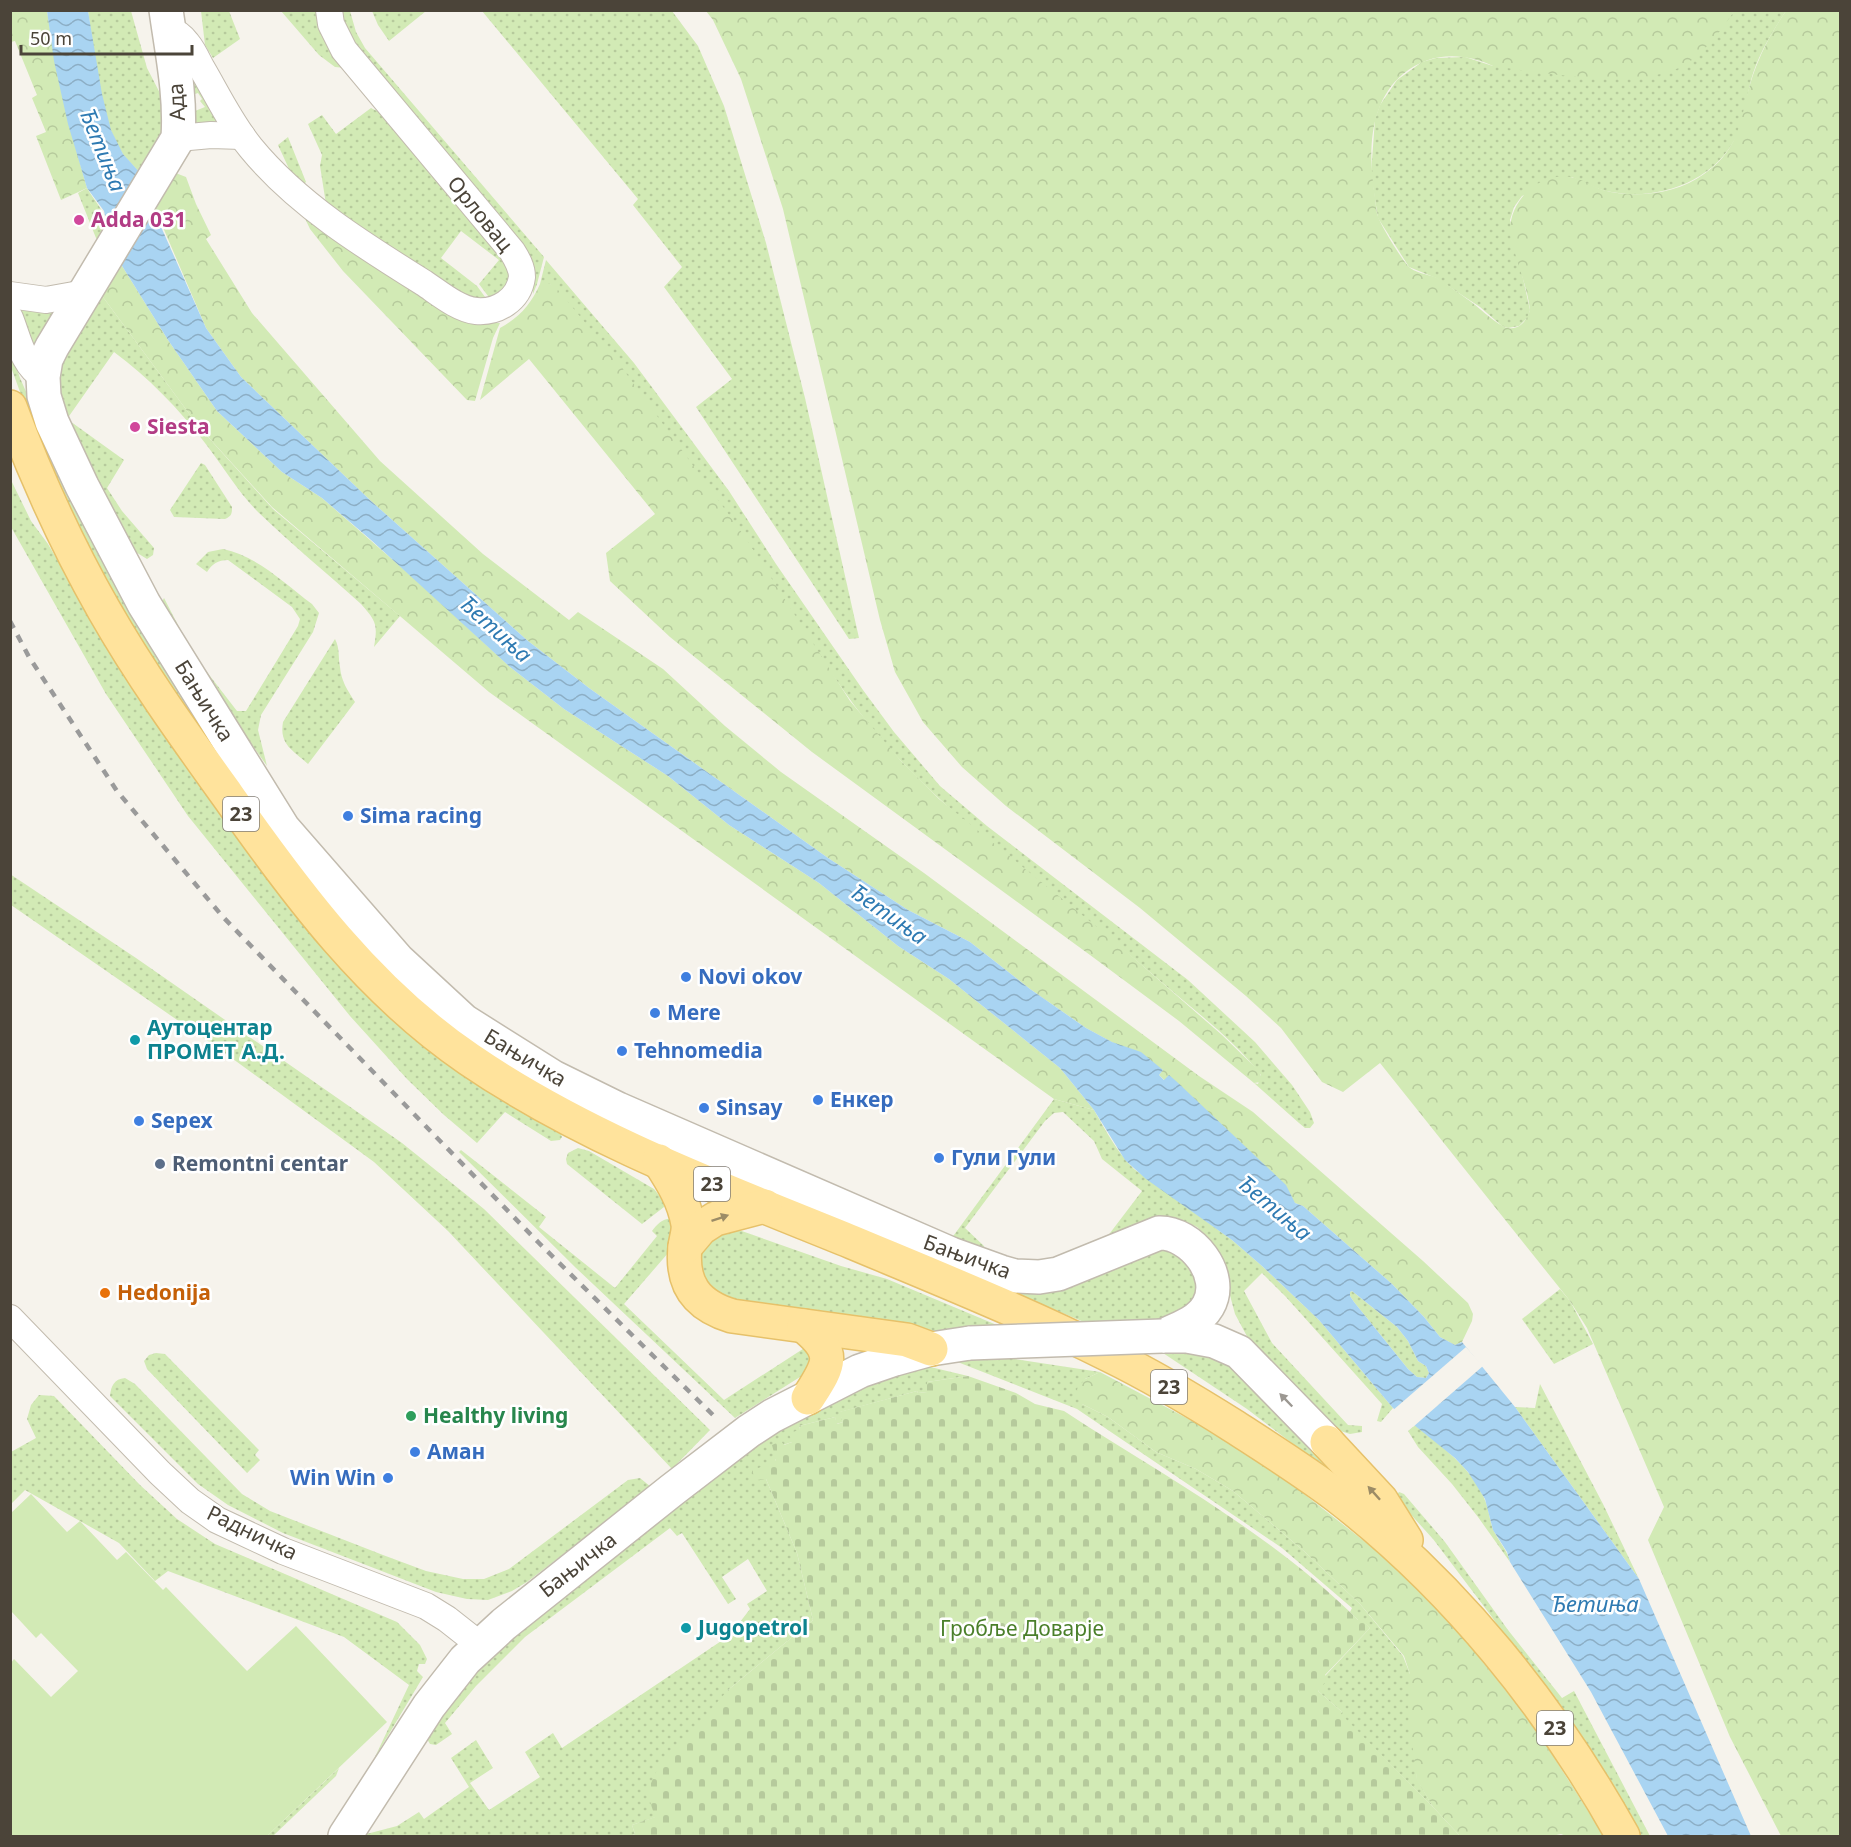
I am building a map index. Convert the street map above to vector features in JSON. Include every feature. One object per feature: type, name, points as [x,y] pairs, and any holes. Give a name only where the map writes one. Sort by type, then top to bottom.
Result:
[{"type":"main road","name":"23","points":[[10,407],[63,532],[120,635],[153,687],[251,829],[303,898],[379,986],[417,1020],[472,1062],[563,1116],[659,1161],[984,1297],[1113,1356],[1207,1409],[1317,1481],[1370,1522],[1429,1577],[1477,1628],[1533,1698],[1590,1779],[1623,1836]]},
{"type":"main road","points":[[659,1161],[678,1191],[685,1210],[689,1227],[685,1247],[685,1270],[688,1284],[707,1305],[732,1316],[907,1340],[931,1349]]},
{"type":"main road","points":[[685,1247],[701,1228],[715,1219],[765,1206]]},
{"type":"main road","points":[[804,1326],[821,1341],[826,1352],[824,1372],[808,1398]]},
{"type":"main road","points":[[1327,1442],[1381,1500],[1429,1577]]},
{"type":"street","name":"Орловац","points":[[168,20],[175,32],[187,43],[242,136],[265,164],[303,200],[408,274],[469,310],[485,312],[499,309],[509,301],[518,288],[522,275],[512,251],[344,50],[331,24],[329,10]]},
{"type":"street","name":"Ада","points":[[168,20],[178,104],[173,147]]},
{"type":"street","points":[[173,147],[211,135],[242,136]]},
{"type":"street","name":"Бањичка","points":[[173,147],[46,359],[43,377],[47,408],[62,445],[132,584],[273,814],[398,960],[464,1021],[553,1077],[618,1109],[951,1254],[1015,1276],[1039,1277],[1058,1274],[1151,1235],[1169,1233],[1184,1240],[1201,1256],[1211,1275],[1213,1294],[1208,1306],[1192,1322],[1162,1336]]},
{"type":"street","points":[[10,295],[46,300],[85,293]]},
{"type":"street","points":[[10,318],[27,362],[32,370],[43,377]]},
{"type":"street","points":[[1213,1294],[1239,1352]]},
{"type":"street","name":"Радничка","points":[[10,1318],[160,1473],[190,1501],[217,1520],[283,1551],[426,1606],[447,1618],[480,1645]]},
{"type":"street","name":"Бањичка","points":[[345,1836],[429,1706],[480,1645],[726,1448],[772,1416],[860,1371],[931,1349],[970,1343],[1187,1336],[1214,1341],[1239,1352],[1327,1442]]},
{"type":"green space","points":[[372,10],[426,11],[389,41],[378,25]]},
{"type":"green space","points":[[11,11],[47,11],[64,100],[87,188],[61,200],[36,136],[46,132],[32,98],[37,95],[15,41],[11,42]]},
{"type":"green space","points":[[88,11],[131,11],[147,68],[164,101],[163,137],[142,175],[123,154],[108,122],[99,85]]},
{"type":"green space","points":[[201,11],[229,11],[240,39],[213,58],[205,45]]},
{"type":"green space","points":[[281,11],[317,11],[325,40],[345,68],[335,67],[319,55]]},
{"type":"green space","points":[[338,11],[350,11],[356,32],[365,48],[544,257],[533,294],[533,274],[351,45]]},
{"type":"green space","points":[[482,11],[672,11],[698,46],[724,106],[766,243],[805,398],[859,638],[849,639],[696,407],[732,379],[664,287],[682,267],[633,205],[638,199]]},
{"type":"green space","points":[[706,11],[1734,11],[1696,57],[1681,67],[1662,74],[1640,77],[1589,77],[1493,66],[1470,58],[1447,56],[1413,67],[1391,86],[1377,115],[1373,131],[1373,181],[1381,224],[1411,268],[1437,278],[1498,323],[1512,328],[1522,324],[1530,310],[1510,231],[1515,209],[1528,191],[1547,179],[1558,177],[1570,177],[1603,190],[1628,194],[1655,193],[1693,181],[1717,163],[1727,152],[1738,129],[1756,66],[1767,42],[1786,11],[1840,11],[1840,1836],[1781,1836],[1730,1737],[1648,1540],[1664,1507],[1587,1328],[1570,1301],[1380,1063],[1343,1092],[1322,1082],[1281,1028],[1246,996],[1140,908],[1006,806],[962,767],[923,722],[895,672],[880,620],[783,209],[741,79],[713,20]]},
{"type":"green space","points":[[1734,11],[1786,11],[1757,62],[1741,124],[1726,153],[1697,178],[1662,191],[1625,194],[1593,187],[1572,177],[1522,196],[1514,207],[1510,220],[1530,310],[1528,317],[1519,326],[1508,328],[1502,326],[1480,307],[1436,278],[1409,267],[1378,218],[1371,174],[1375,119],[1380,105],[1397,80],[1422,62],[1436,58],[1465,57],[1493,66],[1719,30]]},
{"type":"green space","points":[[195,76],[220,122],[189,128],[190,113],[205,107],[198,93],[195,94],[192,77]]},
{"type":"green space","points":[[371,108],[383,114],[512,268],[507,287],[491,300],[479,284],[499,260],[461,231],[441,258],[477,286],[488,301],[468,301],[326,204],[320,166],[322,155],[308,124],[322,115],[336,134]]},
{"type":"green space","points":[[288,137],[306,182],[304,184],[290,171],[278,145]]},
{"type":"green space","points":[[173,172],[186,177],[211,235],[206,239],[252,313],[380,461],[483,554],[569,620],[578,612],[663,669],[725,726],[781,772],[924,873],[1199,1076],[1253,1112],[1468,1303],[1473,1314],[1472,1321],[1462,1342],[1455,1345],[1440,1337],[1392,1284],[1303,1206],[1295,1203],[1159,1075],[1163,1070],[1086,1028],[1030,989],[970,942],[908,910],[828,858],[589,688],[528,641],[371,501],[241,377],[206,328],[153,204]]},
{"type":"green space","points":[[87,188],[103,213],[101,243],[96,238],[78,193]]},
{"type":"green space","points":[[300,208],[480,323],[500,323],[493,338],[475,401],[467,400],[343,271],[310,229]]},
{"type":"green space","points":[[546,260],[634,363],[729,491],[863,690],[894,732],[940,786],[987,826],[1188,980],[1255,1042],[1292,1085],[1310,1112],[1314,1123],[1310,1128],[1305,1128],[1254,1083],[1258,1084],[1261,1075],[1223,1034],[1120,947],[992,845],[931,791],[889,748],[854,705],[550,284],[540,284]]},
{"type":"green space","points":[[119,261],[168,340],[217,411],[282,472],[322,498],[425,588],[510,667],[564,709],[668,776],[729,825],[819,883],[898,946],[949,979],[1060,1068],[1094,1110],[1054,1099],[489,692],[272,507],[199,427],[100,293]]},
{"type":"green space","points":[[540,284],[550,284],[559,291],[620,365],[745,537],[850,701],[901,761],[939,799],[1113,940],[1222,1035],[1259,1071],[1261,1082],[1254,1083],[1179,1021],[812,752],[670,637],[610,581],[606,553],[655,514],[529,359],[480,400],[500,328],[524,309]]},
{"type":"green space","points":[[100,293],[199,427],[273,509],[400,616],[374,647],[375,623],[361,604],[250,504],[195,430],[174,406],[139,372],[114,352],[67,419],[124,460],[107,488],[122,511],[154,548],[153,555],[147,559],[134,551],[120,534],[69,432],[57,396],[56,369],[62,351]]},
{"type":"green space","points":[[21,309],[59,310],[36,351],[20,312]]},
{"type":"green space","points":[[10,349],[20,378],[63,476],[241,790],[175,696],[97,569],[37,439],[11,367]]},
{"type":"green space","points":[[201,463],[205,465],[232,507],[231,514],[225,519],[174,517],[170,510]]},
{"type":"green space","points":[[10,478],[31,521],[48,544],[96,626],[441,1059],[513,1106],[560,1132],[562,1137],[560,1140],[551,1141],[505,1112],[477,1143],[407,1079],[350,1016],[188,816],[106,694],[11,527]]},
{"type":"green space","points":[[223,549],[247,558],[270,571],[312,604],[319,613],[313,632],[261,715],[258,730],[267,766],[188,654],[161,604],[164,598],[193,654],[237,711],[246,711],[298,626],[300,619],[292,607],[228,560],[216,563],[207,572],[196,564],[208,552]]},
{"type":"green space","points":[[335,639],[342,677],[355,702],[308,764],[285,742],[283,722]]},
{"type":"green space","points":[[10,874],[136,958],[402,1143],[484,1209],[710,1430],[672,1469],[448,1231],[374,1162],[222,1051],[11,905]]},
{"type":"green space","points":[[424,1003],[1007,1288],[1167,1247],[1194,1266],[1200,1297],[1164,1320],[1084,1322],[597,1117]]},
{"type":"green space","points":[[1054,1099],[1094,1110],[1117,1148],[1134,1169],[1232,1240],[1319,1320],[1393,1408],[1381,1422],[1377,1421],[1382,1404],[1262,1273],[1244,1291],[1272,1343],[1348,1425],[1362,1426],[1362,1432],[1350,1434],[1334,1429],[1257,1355],[1235,1314],[1219,1254],[1210,1239],[1197,1227],[1182,1220],[1167,1219],[1107,1237],[1142,1191],[1102,1159],[1094,1141],[1063,1112],[1054,1113],[1045,1121],[965,1228],[985,1249],[951,1239]]},
{"type":"green space","points":[[578,1148],[589,1151],[654,1189],[666,1204],[642,1224],[567,1164],[568,1153]]},
{"type":"green space","points":[[461,1150],[546,1217],[539,1227],[615,1288],[657,1236],[652,1231],[654,1228],[664,1220],[673,1219],[669,1252],[624,1304],[724,1400],[809,1345],[819,1365],[735,1418],[576,1268],[459,1152]]},
{"type":"green space","points":[[736,1229],[841,1266],[887,1279],[1004,1328],[934,1331],[885,1327],[787,1314],[715,1295],[695,1263],[707,1237]]},
{"type":"green space","points":[[1560,1289],[1570,1301],[1593,1344],[1554,1364],[1522,1319]]},
{"type":"green space","points":[[1352,1291],[1397,1327],[1408,1341],[1418,1361],[1426,1366],[1429,1373],[1426,1378],[1417,1377],[1408,1369],[1354,1302],[1350,1296]]},
{"type":"green space","points":[[1189,1348],[1223,1359],[1364,1498],[1247,1409],[1163,1353],[1162,1349]]},
{"type":"green space","points":[[165,1354],[259,1450],[255,1455],[260,1460],[247,1473],[147,1369],[144,1361],[149,1355]]},
{"type":"green space","points":[[982,1354],[1100,1372],[1085,1379],[1082,1404],[1108,1417],[1156,1452],[1196,1469],[1233,1491],[1305,1552],[1360,1604],[1403,1656],[1410,1674],[1417,1779],[1433,1807],[1340,1714],[1342,1712],[1318,1691],[1325,1676],[1370,1628],[1350,1612],[1352,1608],[1282,1548],[1077,1409],[955,1361]]},
{"type":"green space","points":[[922,1365],[968,1376],[927,1382],[928,1392],[918,1393],[917,1391],[840,1412],[843,1422],[836,1424],[835,1417],[799,1426],[800,1429],[792,1442],[783,1445],[766,1479],[797,1553],[813,1620],[728,1690],[656,1817],[632,1825],[635,1834],[629,1836],[359,1836],[397,1826],[419,1812],[424,1819],[469,1787],[451,1758],[476,1740],[493,1768],[470,1783],[489,1810],[540,1777],[525,1752],[553,1733],[562,1748],[742,1627],[740,1622],[750,1609],[747,1604],[767,1591],[748,1559],[722,1577],[736,1599],[728,1604],[682,1533],[677,1536],[670,1528],[525,1637],[476,1686],[445,1723],[452,1734],[436,1745],[430,1744],[427,1739],[427,1735],[471,1677],[505,1641],[731,1458],[818,1405]]},
{"type":"green space","points":[[1100,1372],[1196,1423],[1285,1479],[1392,1563],[1456,1629],[1532,1723],[1604,1836],[1561,1834],[1552,1836],[1460,1836],[1433,1807],[1417,1780],[1408,1714],[1410,1674],[1404,1656],[1360,1604],[1305,1552],[1233,1491],[1196,1469],[1156,1452],[1108,1417],[1082,1404],[1077,1389],[1085,1379]]},
{"type":"green space","name":"Гробље Доварје","points":[[968,1376],[1016,1393],[1035,1404],[1064,1411],[1193,1492],[1262,1539],[1328,1591],[1358,1620],[1361,1618],[1370,1628],[1325,1675],[1328,1679],[1318,1691],[1342,1712],[1341,1714],[1460,1836],[629,1836],[635,1834],[632,1825],[655,1817],[647,1792],[657,1770],[728,1690],[813,1620],[797,1553],[766,1479],[756,1480],[752,1471],[776,1460],[772,1445],[781,1441],[784,1445],[792,1442],[789,1434],[800,1429],[799,1426],[835,1417],[837,1424],[843,1422],[839,1412],[917,1391],[918,1393],[927,1392],[927,1382]]},
{"type":"green space","points":[[125,1378],[135,1384],[242,1494],[270,1511],[426,1571],[463,1579],[484,1579],[509,1569],[628,1480],[640,1478],[651,1487],[527,1582],[512,1591],[488,1600],[467,1599],[436,1592],[283,1533],[228,1505],[198,1484],[110,1396],[114,1384]]},
{"type":"green space","points":[[1540,1384],[1603,1504],[1639,1579],[1515,1407],[1535,1408]]},
{"type":"green space","points":[[39,1395],[54,1396],[140,1485],[177,1519],[215,1544],[397,1622],[420,1645],[427,1659],[425,1664],[419,1664],[417,1671],[423,1677],[374,1759],[409,1685],[344,1637],[168,1571],[155,1581],[119,1543],[25,1490],[11,1504],[11,1452],[36,1438],[27,1419],[31,1405]]},
{"type":"green space","points":[[1415,1425],[1454,1458],[1471,1476],[1484,1498],[1493,1529],[1510,1562],[1452,1484],[1418,1447],[1408,1431]]},
{"type":"green space","points":[[1399,1492],[1404,1494],[1445,1542],[1508,1630],[1562,1698],[1574,1691],[1650,1836],[1637,1836],[1492,1617],[1433,1539],[1395,1497]]},
{"type":"green space","points":[[31,1494],[67,1532],[80,1521],[117,1560],[126,1552],[163,1590],[166,1587],[247,1671],[296,1626],[387,1722],[267,1836],[11,1836],[11,1663],[14,1659],[51,1697],[78,1671],[41,1633],[36,1638],[11,1611],[11,1513]]},
{"type":"green space","points":[[339,1768],[336,1776],[273,1836],[267,1836]]},
{"type":"water","name":"Ђетиња","points":[[47,11],[88,11],[102,94],[111,130],[123,154],[142,175],[162,229],[206,328],[241,377],[371,501],[528,641],[589,688],[828,858],[908,910],[970,942],[1030,989],[1086,1028],[1112,1042],[1141,1052],[1163,1070],[1159,1075],[1164,1080],[1169,1075],[1176,1081],[1286,1185],[1295,1203],[1303,1206],[1392,1284],[1440,1337],[1455,1345],[1462,1342],[1515,1407],[1639,1579],[1751,1836],[1668,1836],[1591,1692],[1510,1562],[1507,1552],[1493,1530],[1485,1499],[1468,1472],[1455,1458],[1393,1408],[1319,1320],[1262,1266],[1232,1240],[1146,1179],[1125,1160],[1094,1110],[1060,1068],[949,979],[898,946],[819,883],[729,825],[668,776],[564,709],[510,667],[371,540],[322,498],[282,472],[217,411],[168,340],[119,261],[104,229],[106,220],[104,211],[87,188],[68,124],[54,61]],"holes":[[[1352,1291],[1397,1327],[1408,1341],[1418,1361],[1426,1366],[1429,1373],[1426,1378],[1417,1377],[1408,1369],[1354,1302],[1350,1292]]]},
{"type":"pier","points":[[1466,1347],[1483,1366],[1413,1427],[1392,1411]]},
{"type":"railway","points":[[10,621],[29,657],[117,791],[223,917],[539,1243],[714,1416]]},
{"type":"place","name":"Adda 031","points":[[79,220]]},
{"type":"place","name":"Siesta","points":[[135,427]]},
{"type":"place","name":"Sima racing","points":[[348,816]]},
{"type":"place","name":"Novi okov","points":[[686,977]]},
{"type":"place","name":"Mere","points":[[655,1013]]},
{"type":"place","name":"Аутоцентар ПРОМЕТ А.Д.","points":[[135,1040]]},
{"type":"place","name":"Tehnomedia","points":[[622,1051]]},
{"type":"place","name":"Енкер","points":[[818,1100]]},
{"type":"place","name":"Sinsay","points":[[704,1108]]},
{"type":"place","name":"Sepex","points":[[139,1121]]},
{"type":"place","name":"Гули Гули","points":[[939,1158]]},
{"type":"place","name":"Remontni centar","points":[[160,1164]]},
{"type":"place","name":"Hedonija","points":[[105,1293]]},
{"type":"place","name":"Healthy living","points":[[411,1416]]},
{"type":"place","name":"Аман","points":[[415,1452]]},
{"type":"place","name":"Win Win","points":[[388,1478]]},
{"type":"place","name":"Jugopetrol","points":[[686,1628]]}]
